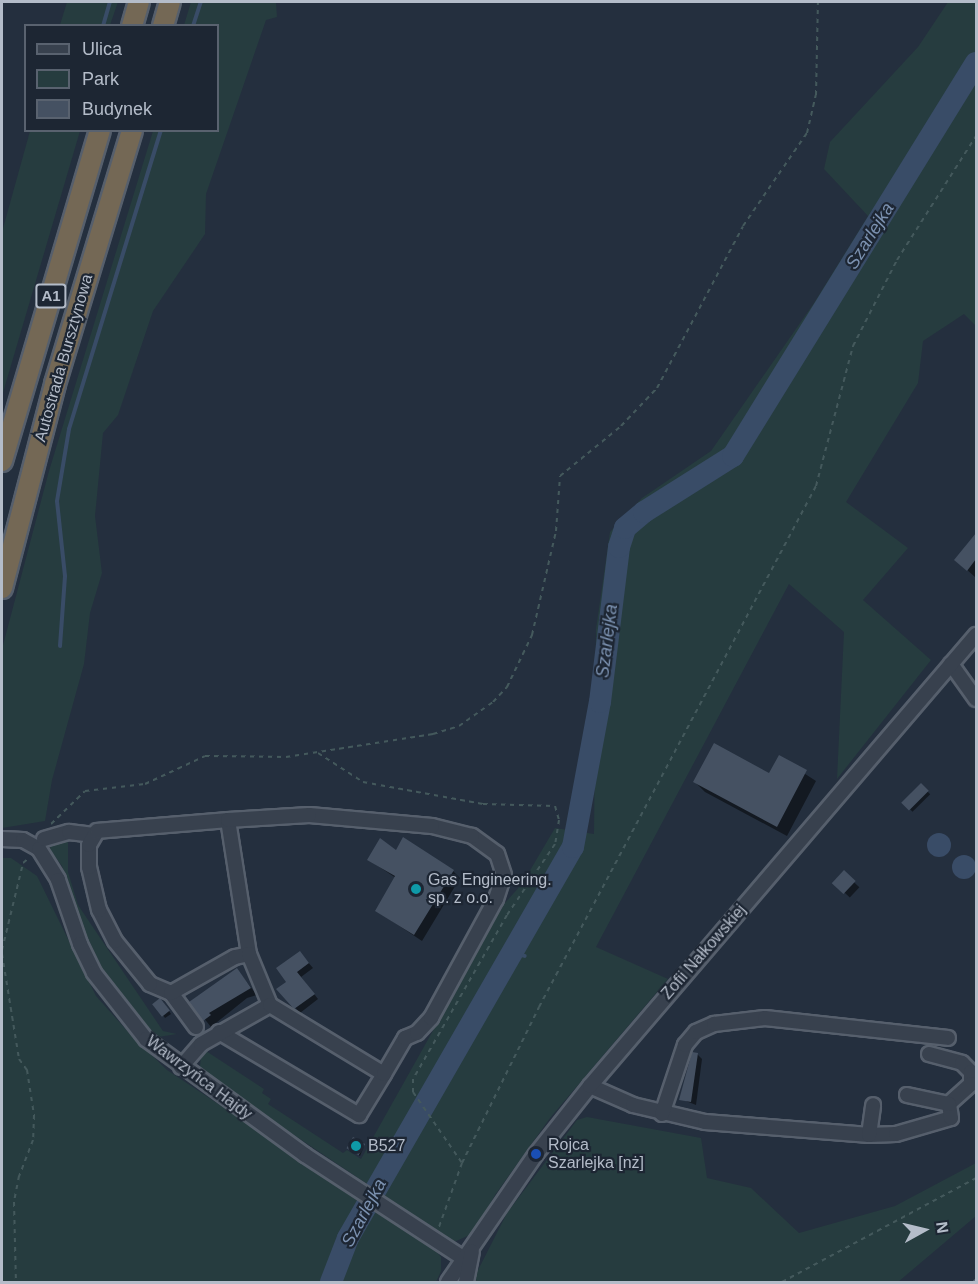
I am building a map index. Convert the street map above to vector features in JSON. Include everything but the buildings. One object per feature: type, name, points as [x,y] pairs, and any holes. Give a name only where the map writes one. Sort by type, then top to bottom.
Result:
[{"type":"highway","points":[[133,24],[139,2]]},
{"type":"highway","points":[[164,24],[170,2]]},
{"type":"highway","name":"Autostrada Bursztynowa","points":[[2,462],[99,132]]},
{"type":"highway","name":"Autostrada Bursztynowa","points":[[2,588],[56,384],[131,132]]},
{"type":"street","name":"Zofii Nałkowskiej","points":[[448,1282],[469,1256],[536,1154],[590,1086],[976,635]]},
{"type":"street","points":[[951,664],[976,699]]},
{"type":"street","points":[[196,1027],[171,993],[150,984],[115,941],[99,910],[89,867],[92,835],[97,831],[309,816],[432,826],[472,836],[497,854],[504,875],[496,899],[431,1018],[417,1033],[405,1038],[359,1115],[219,1032]]},
{"type":"street","points":[[228,820],[249,954],[270,1005],[384,1074]]},
{"type":"street","points":[[2,839],[41,844],[69,832],[92,835]]},
{"type":"street","name":"Wawrzyńca Hajdy","points":[[41,844],[58,880],[80,944],[110,997],[146,1039],[181,1067],[348,1183],[435,1240]]},
{"type":"street","points":[[171,993],[235,957],[249,954]]},
{"type":"street","points":[[181,1067],[201,1044],[270,1005]]},
{"type":"street","points":[[662,1114],[685,1045],[696,1032],[714,1024],[765,1018],[948,1038]]},
{"type":"street","points":[[928,1054],[962,1063],[971,1072],[971,1084],[949,1104]]},
{"type":"street","points":[[590,1086],[606,1096],[662,1114],[705,1122],[869,1135],[896,1134],[951,1118],[949,1104]]},
{"type":"street","points":[[907,1095],[949,1104]]},
{"type":"street","points":[[869,1135],[873,1105]]},
{"type":"street","points":[[435,1240],[469,1256],[466,1282]]},
{"type":"path","points":[[16,1282],[14,1202],[18,1176],[33,1140],[34,1115],[27,1070],[19,1059],[2,952],[23,863],[41,844],[61,811],[86,790],[97,786],[145,784],[206,756],[318,753],[433,734],[459,726],[477,716],[507,687],[532,635],[554,539],[560,476],[621,426],[657,388],[743,226],[807,133],[816,95],[818,2]]},
{"type":"path","points":[[435,1240],[462,1163],[539,1007],[816,486],[853,346],[897,260],[976,136]]},
{"type":"path","points":[[318,753],[363,782],[483,804],[555,806],[559,820],[555,844],[507,915],[413,1079],[413,1092],[462,1163]]},
{"type":"path","points":[[782,1282],[976,1178]]},
{"type":"green space","points":[[67,2],[118,2],[110,24],[60,24]]},
{"type":"green space","points":[[191,2],[276,2],[277,17],[266,20],[206,194],[205,234],[153,311],[118,415],[103,433],[95,516],[102,573],[90,613],[84,664],[52,780],[45,821],[2,828],[2,649],[49,471],[153,132],[219,132],[219,24],[184,24]]},
{"type":"green space","points":[[948,2],[976,2],[976,326],[964,314],[923,341],[918,383],[846,502],[908,548],[863,600],[931,660],[837,779],[844,632],[789,584],[596,947],[668,979],[550,1118],[495,1195],[474,1233],[454,1242],[231,1093],[200,1067],[201,1055],[206,1051],[264,1089],[262,1093],[271,1099],[268,1104],[343,1153],[347,1150],[361,1159],[504,904],[522,884],[555,828],[594,834],[596,629],[610,532],[642,498],[711,451],[814,303],[868,216],[824,169],[830,142],[918,47]]},
{"type":"green space","points":[[30,132],[80,132],[2,396],[2,232]]},
{"type":"green space","points":[[68,839],[68,872],[78,905],[163,1031],[177,1034],[158,1037],[142,1025],[102,968],[82,926],[62,866],[50,850],[51,841]]},
{"type":"green space","points":[[2,858],[11,858],[37,876],[96,996],[130,1034],[167,1070],[430,1244],[441,1257],[441,1271],[436,1282],[2,1282]]},
{"type":"green space","points":[[587,1117],[701,1138],[707,1178],[751,1188],[799,1233],[895,1206],[976,1163],[976,1216],[898,1282],[472,1282],[507,1213],[577,1120]]},
{"type":"water","points":[[939,833],[948,836],[951,845],[948,854],[939,857],[930,854],[927,845],[930,836]]},
{"type":"water","points":[[964,855],[973,858],[976,867],[973,876],[964,879],[955,876],[952,867],[955,858]]},
{"type":"waterway","points":[[104,24],[110,2]]},
{"type":"waterway","points":[[194,24],[201,2]]},
{"type":"waterway","name":"Szarlejka","points":[[331,1282],[348,1238],[573,847],[600,702],[619,547],[625,528],[644,512],[733,456],[976,63]]},
{"type":"waterway","points":[[60,646],[65,576],[57,501],[69,429],[160,132]]},
{"type":"waterway","points":[[512,953],[525,956]]},
{"type":"place","name":"Gas Engineering. sp. z o.o.","points":[[416,889]]},
{"type":"place","name":"B527","points":[[356,1146]]},
{"type":"place","name":"Rojca Szarlejka [nż]","points":[[536,1154]]}]
